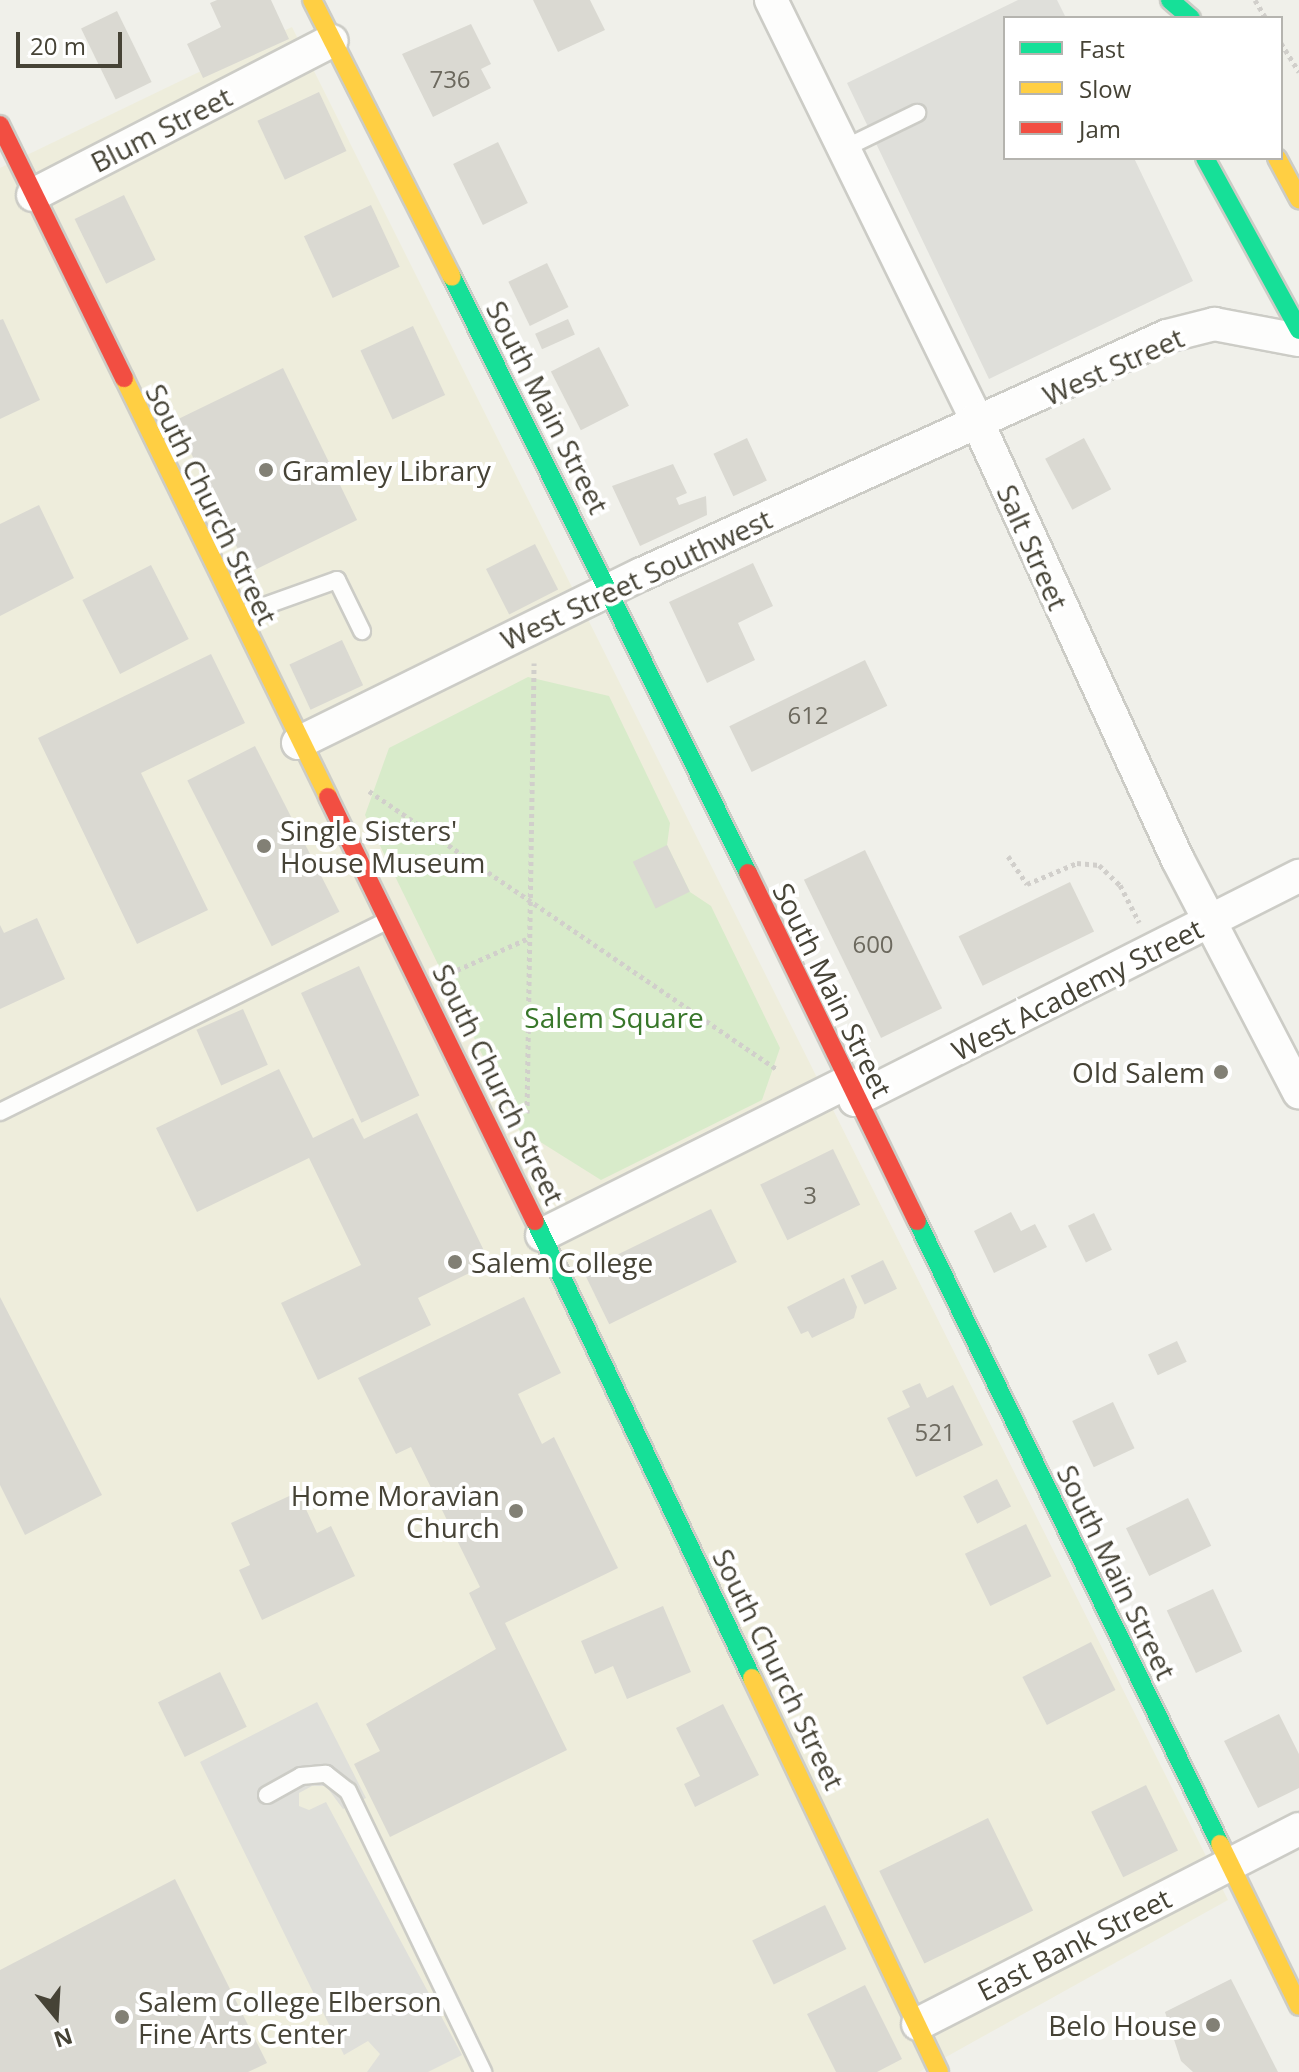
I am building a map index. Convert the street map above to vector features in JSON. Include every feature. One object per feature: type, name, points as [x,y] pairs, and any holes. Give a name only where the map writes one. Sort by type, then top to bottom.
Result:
[{"type":"street","name":"South Main Street","points":[[312,0],[610,589],[850,1091],[1299,2006]]},
{"type":"street","name":"Salt Street","points":[[771,0],[841,150],[976,419],[1178,860],[1215,920],[1299,1092]]},
{"type":"street","points":[[1170,0],[1189,16]]},
{"type":"street","name":"Blum Street","points":[[33,195],[332,41]]},
{"type":"street","name":"South Church Street","points":[[0,125],[234,617],[542,1235],[939,2072]]},
{"type":"street","points":[[1206,160],[1299,330]]},
{"type":"street","points":[[1278,160],[1299,199]]},
{"type":"street","name":"West Street","points":[[976,419],[1031,403],[1167,336],[1214,324],[1299,340]]},
{"type":"street","name":"West Street Southwest","points":[[298,743],[610,589],[976,419]]},
{"type":"street","name":"West Academy Street","points":[[542,1235],[1152,952],[1299,876]]},
{"type":"street","name":"East Bank Street","points":[[918,2024],[1299,1829]]},
{"type":"lane","points":[[841,150],[917,113]]},
{"type":"lane","points":[[234,617],[337,580],[362,631]]},
{"type":"lane","points":[[0,1112],[386,921]]},
{"type":"lane","points":[[267,1795],[301,1776],[326,1774],[348,1791],[483,2072]]},
{"type":"path","points":[[1283,46],[1299,72]]},
{"type":"path","points":[[527,1123],[534,654]]},
{"type":"path","points":[[363,789],[778,1070]]},
{"type":"path","points":[[1008,856],[1027,884],[1077,863],[1099,865],[1120,885],[1152,952]]},
{"type":"path","points":[[421,988],[529,938]]},
{"type":"shaded area","points":[[1018,0],[1057,0],[1065,16],[1003,16],[1003,160],[1135,160],[1193,281],[989,379],[847,83]]},
{"type":"shaded area","name":"Salem College","points":[[292,27],[1228,1900],[919,2072],[0,2072],[0,168]]},
{"type":"shaded area","points":[[317,1702],[366,1798],[343,1809],[326,1786],[312,1786],[299,1793],[299,1806],[309,1810],[326,1802],[462,2055],[428,2072],[367,2072],[380,2054],[368,2041],[344,2055],[200,1762]]},
{"type":"green space","name":"Salem Square","points":[[528,677],[609,696],[670,823],[667,845],[690,892],[711,906],[780,1048],[762,1100],[601,1180],[534,1138],[523,1138],[365,815],[389,748]]},
{"type":"building","points":[[217,0],[271,0],[289,39],[203,78],[187,44],[221,27],[210,3]]},
{"type":"building","points":[[533,0],[590,0],[605,30],[558,52]]},
{"type":"building","points":[[117,11],[152,82],[116,100],[81,29]]},
{"type":"building","points":[[471,24],[491,64],[481,69],[491,88],[433,117],[402,54]]},
{"type":"building","points":[[319,92],[346,151],[285,180],[257,121]]},
{"type":"building","points":[[498,142],[528,203],[483,225],[453,164]]},
{"type":"building","points":[[124,195],[156,260],[106,284],[75,219]]},
{"type":"building","points":[[371,205],[400,267],[333,298],[304,236]]},
{"type":"building","points":[[547,263],[568,307],[530,326],[508,282]]},
{"type":"building","points":[[3,319],[40,400],[0,419],[0,320]]},
{"type":"building","points":[[568,319],[575,335],[542,349],[535,334]]},
{"type":"building","points":[[413,326],[445,395],[393,419],[360,351]]},
{"type":"building","points":[[599,347],[629,406],[581,430],[551,372]]},
{"type":"building","name":"Gramley Library","points":[[283,368],[357,520],[249,573],[175,421]]},
{"type":"building","points":[[747,438],[767,481],[733,496],[713,454]]},
{"type":"building","points":[[1084,438],[1111,489],[1072,510],[1045,459]]},
{"type":"building","points":[[673,464],[687,493],[676,498],[679,505],[706,496],[707,515],[640,546],[612,486]]},
{"type":"building","points":[[39,505],[74,578],[0,616],[0,524]]},
{"type":"building","points":[[535,544],[558,589],[509,614],[486,569]]},
{"type":"building","points":[[753,563],[773,606],[738,623],[755,660],[707,683],[669,602]]},
{"type":"building","points":[[151,565],[189,639],[120,674],[82,600]]},
{"type":"building","points":[[342,640],[363,685],[311,710],[289,665]]},
{"type":"building","points":[[211,654],[245,723],[141,773],[208,910],[137,944],[38,738]]},
{"type":"building","points":[[865,660],[887,706],[752,772],[729,726]]},
{"type":"building","name":"Single Sisters' House Museum","points":[[255,746],[339,912],[272,946],[187,781]]},
{"type":"building","points":[[667,845],[690,892],[656,908],[633,862]]},
{"type":"building","points":[[865,850],[942,1008],[881,1038],[804,880]]},
{"type":"building","points":[[1070,882],[1094,931],[983,986],[959,936]]},
{"type":"building","points":[[37,918],[65,979],[0,1009],[0,925],[4,933]]},
{"type":"building","points":[[359,966],[419,1096],[361,1123],[301,993]]},
{"type":"building","points":[[243,1009],[268,1065],[221,1085],[196,1030]]},
{"type":"building","points":[[279,1069],[313,1138],[353,1118],[364,1139],[417,1113],[490,1263],[418,1298],[431,1325],[318,1380],[281,1303],[361,1265],[309,1158],[197,1212],[156,1128]]},
{"type":"building","points":[[833,1149],[860,1205],[787,1240],[760,1185]]},
{"type":"building","points":[[711,1209],[737,1262],[609,1324],[583,1271]]},
{"type":"building","points":[[1011,1212],[1021,1231],[1035,1224],[1047,1247],[994,1273],[974,1231]]},
{"type":"building","points":[[1094,1213],[1112,1250],[1086,1263],[1068,1226]]},
{"type":"building","points":[[883,1260],[897,1289],[865,1305],[851,1276]]},
{"type":"building","points":[[844,1278],[857,1307],[854,1318],[812,1338],[808,1331],[801,1334],[787,1307]]},
{"type":"building","points":[[0,1297],[102,1495],[25,1535],[0,1485]]},
{"type":"building","name":"Home Moravian Church","points":[[524,1297],[561,1373],[518,1394],[542,1444],[554,1437],[618,1568],[505,1623],[567,1750],[390,1837],[354,1764],[380,1751],[366,1724],[496,1649],[469,1593],[480,1587],[411,1447],[396,1454],[358,1378]]},
{"type":"building","points":[[1177,1341],[1187,1362],[1158,1375],[1148,1355]]},
{"type":"building","points":[[920,1383],[927,1398],[953,1385],[983,1445],[916,1477],[887,1418],[910,1407],[902,1391]]},
{"type":"building","points":[[1113,1402],[1135,1448],[1094,1467],[1072,1421]]},
{"type":"building","points":[[997,1479],[1011,1507],[977,1524],[963,1496]]},
{"type":"building","points":[[298,1492],[317,1533],[331,1526],[355,1576],[262,1620],[239,1570],[250,1565],[231,1523]]},
{"type":"building","points":[[1188,1498],[1211,1546],[1149,1576],[1126,1528]]},
{"type":"building","points":[[1026,1524],[1051,1576],[990,1606],[965,1554]]},
{"type":"building","points":[[1213,1589],[1242,1652],[1196,1673],[1167,1611]]},
{"type":"building","points":[[663,1606],[691,1672],[627,1699],[613,1666],[595,1674],[581,1641]]},
{"type":"building","points":[[1091,1642],[1116,1690],[1047,1725],[1022,1677]]},
{"type":"building","points":[[220,1672],[247,1727],[185,1757],[158,1702]]},
{"type":"building","points":[[723,1704],[759,1775],[695,1807],[684,1784],[700,1776],[676,1728]]},
{"type":"building","points":[[1279,1714],[1299,1754],[1299,1788],[1258,1808],[1224,1741]]},
{"type":"building","points":[[1146,1785],[1178,1851],[1123,1877],[1091,1812]]},
{"type":"building","points":[[988,1818],[1033,1911],[924,1964],[879,1871]]},
{"type":"building","name":"Salem College Elberson Fine Arts Center","points":[[175,1879],[267,2063],[248,2072],[0,2072],[0,1970]]},
{"type":"building","points":[[825,1905],[846,1949],[774,1985],[752,1941]]},
{"type":"building","name":"Belo House","points":[[1231,1979],[1278,2072],[1193,2072],[1181,2061],[1165,2012]]},
{"type":"building","points":[[865,1985],[902,2059],[877,2072],[836,2072],[807,2014]]},
{"type":"traffic: fast","points":[[1170,0],[1189,16]]},
{"type":"traffic: fast","points":[[1206,160],[1299,330]]},
{"type":"traffic: fast","points":[[452,277],[748,873]]},
{"type":"traffic: fast","points":[[535,1221],[752,1678]]},
{"type":"traffic: fast","points":[[917,1221],[1220,1844]]},
{"type":"traffic: slow","points":[[312,0],[452,277]]},
{"type":"traffic: slow","points":[[1278,160],[1299,199]]},
{"type":"traffic: slow","points":[[124,378],[328,797]]},
{"type":"traffic: slow","points":[[752,1678],[939,2072]]},
{"type":"traffic: slow","points":[[1220,1844],[1299,2006]]},
{"type":"traffic: jam","points":[[0,125],[124,378]]},
{"type":"traffic: jam","points":[[328,797],[535,1221]]},
{"type":"traffic: jam","points":[[748,873],[917,1221]]},
{"type":"place","name":"Gramley Library","points":[[266,470]]},
{"type":"place","name":"Single Sisters' House Museum","points":[[264,846]]},
{"type":"place","name":"Old Salem","points":[[1221,1072]]},
{"type":"place","name":"Salem College","points":[[455,1262]]},
{"type":"place","name":"Home Moravian Church","points":[[516,1511]]},
{"type":"place","name":"Salem College Elberson Fine Arts Center","points":[[122,2017]]},
{"type":"place","name":"Belo House","points":[[1213,2025]]}]
